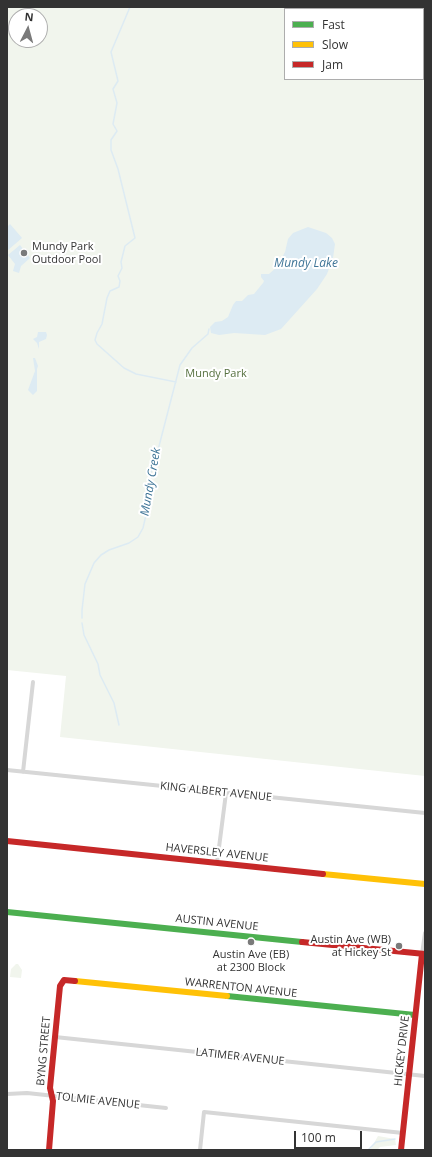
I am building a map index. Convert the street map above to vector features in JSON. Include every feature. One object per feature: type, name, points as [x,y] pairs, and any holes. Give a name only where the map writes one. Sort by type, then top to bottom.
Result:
[{"type":"street","points":[[23,772],[34,682]]},
{"type":"street","name":"KING ALBERT AVENUE","points":[[7,770],[425,813]]},
{"type":"street","points":[[216,863],[226,793]]},
{"type":"street","name":"HAVERSLEY AVENUE","points":[[7,841],[425,884]]},
{"type":"street","name":"AUSTIN AVENUE","points":[[7,912],[424,954]]},
{"type":"street","points":[[424,954],[425,933]]},
{"type":"street","name":"HICKEY DRIVE","points":[[401,1150],[415,1015],[424,954]]},
{"type":"street","name":"WARRENTON AVENUE","points":[[66,980],[415,1015]]},
{"type":"street","name":"BYNG STREET","points":[[49,1150],[53,1101],[50,1088],[60,986],[61,982],[66,980]]},
{"type":"street","name":"LATIMER AVENUE","points":[[55,1037],[425,1076]]},
{"type":"street","name":"TOLMIE AVENUE","points":[[7,1094],[21,1092],[166,1108]]},
{"type":"street","points":[[200,1150],[204,1112],[403,1133]]},
{"type":"green space","name":"Mundy Park","points":[[7,7],[425,7],[425,776],[60,737],[66,676],[7,670]]},
{"type":"green space","points":[[18,964],[22,970],[21,978],[10,977],[11,969]]},
{"type":"green space","points":[[378,1136],[395,1139],[396,1145],[380,1147],[377,1150],[370,1150]]},
{"type":"water","points":[[10,224],[22,238],[8,250],[7,227]]},
{"type":"water","name":"Mundy Lake","points":[[308,227],[326,233],[332,238],[335,244],[333,258],[327,274],[317,289],[281,329],[265,335],[234,333],[219,335],[211,333],[210,327],[215,322],[222,321],[228,317],[236,301],[242,301],[248,295],[254,294],[264,281],[261,274],[269,274],[277,267],[285,252],[288,239],[293,233]]},
{"type":"water","points":[[20,245],[30,258],[21,266],[19,273],[13,271],[15,264],[8,255]]},
{"type":"water","points":[[38,332],[46,332],[47,335],[46,339],[39,342],[39,349],[37,343],[33,339],[37,337]]},
{"type":"water","points":[[33,358],[35,358],[38,366],[37,391],[33,395],[28,390],[35,371]]},
{"type":"waterway","points":[[130,7],[111,52],[118,81],[113,89],[117,103],[113,124],[117,131],[111,140],[111,150],[118,169],[135,238],[125,246],[121,262],[122,268],[118,276],[120,281],[119,287],[110,291],[107,298],[102,324],[95,340],[97,344],[124,368],[136,374],[176,382]]},
{"type":"waterway","name":"Mundy Creek","points":[[82,618],[85,584],[94,563],[101,555],[109,550],[129,543],[138,537],[143,528],[153,460],[158,450],[180,365],[192,348],[208,334],[209,329]]},
{"type":"waterway","name":"Mundy Creek","points":[[82,623],[84,635],[98,664],[100,675],[114,703],[119,725]]},
{"type":"waterway","points":[[368,1150],[376,1142],[395,1139]]},
{"type":"traffic: fast","points":[[7,912],[302,942]]},
{"type":"traffic: fast","points":[[227,996],[415,1015]]},
{"type":"traffic: slow","points":[[323,874],[425,884]]},
{"type":"traffic: slow","points":[[75,981],[227,996]]},
{"type":"traffic: jam","points":[[7,841],[323,874]]},
{"type":"traffic: jam","points":[[302,942],[425,954]]},
{"type":"traffic: jam","points":[[401,1150],[422,954]]},
{"type":"traffic: jam","points":[[49,1150],[53,1101],[50,1088],[60,986],[64,980],[75,981]]},
{"type":"place","name":"Mundy Park Outdoor Pool","points":[[24,253]]},
{"type":"place","name":"Austin Ave (EB) at 2300 Block","points":[[251,942]]},
{"type":"place","name":"Austin Ave (WB) at Hickey St","points":[[399,946]]}]
